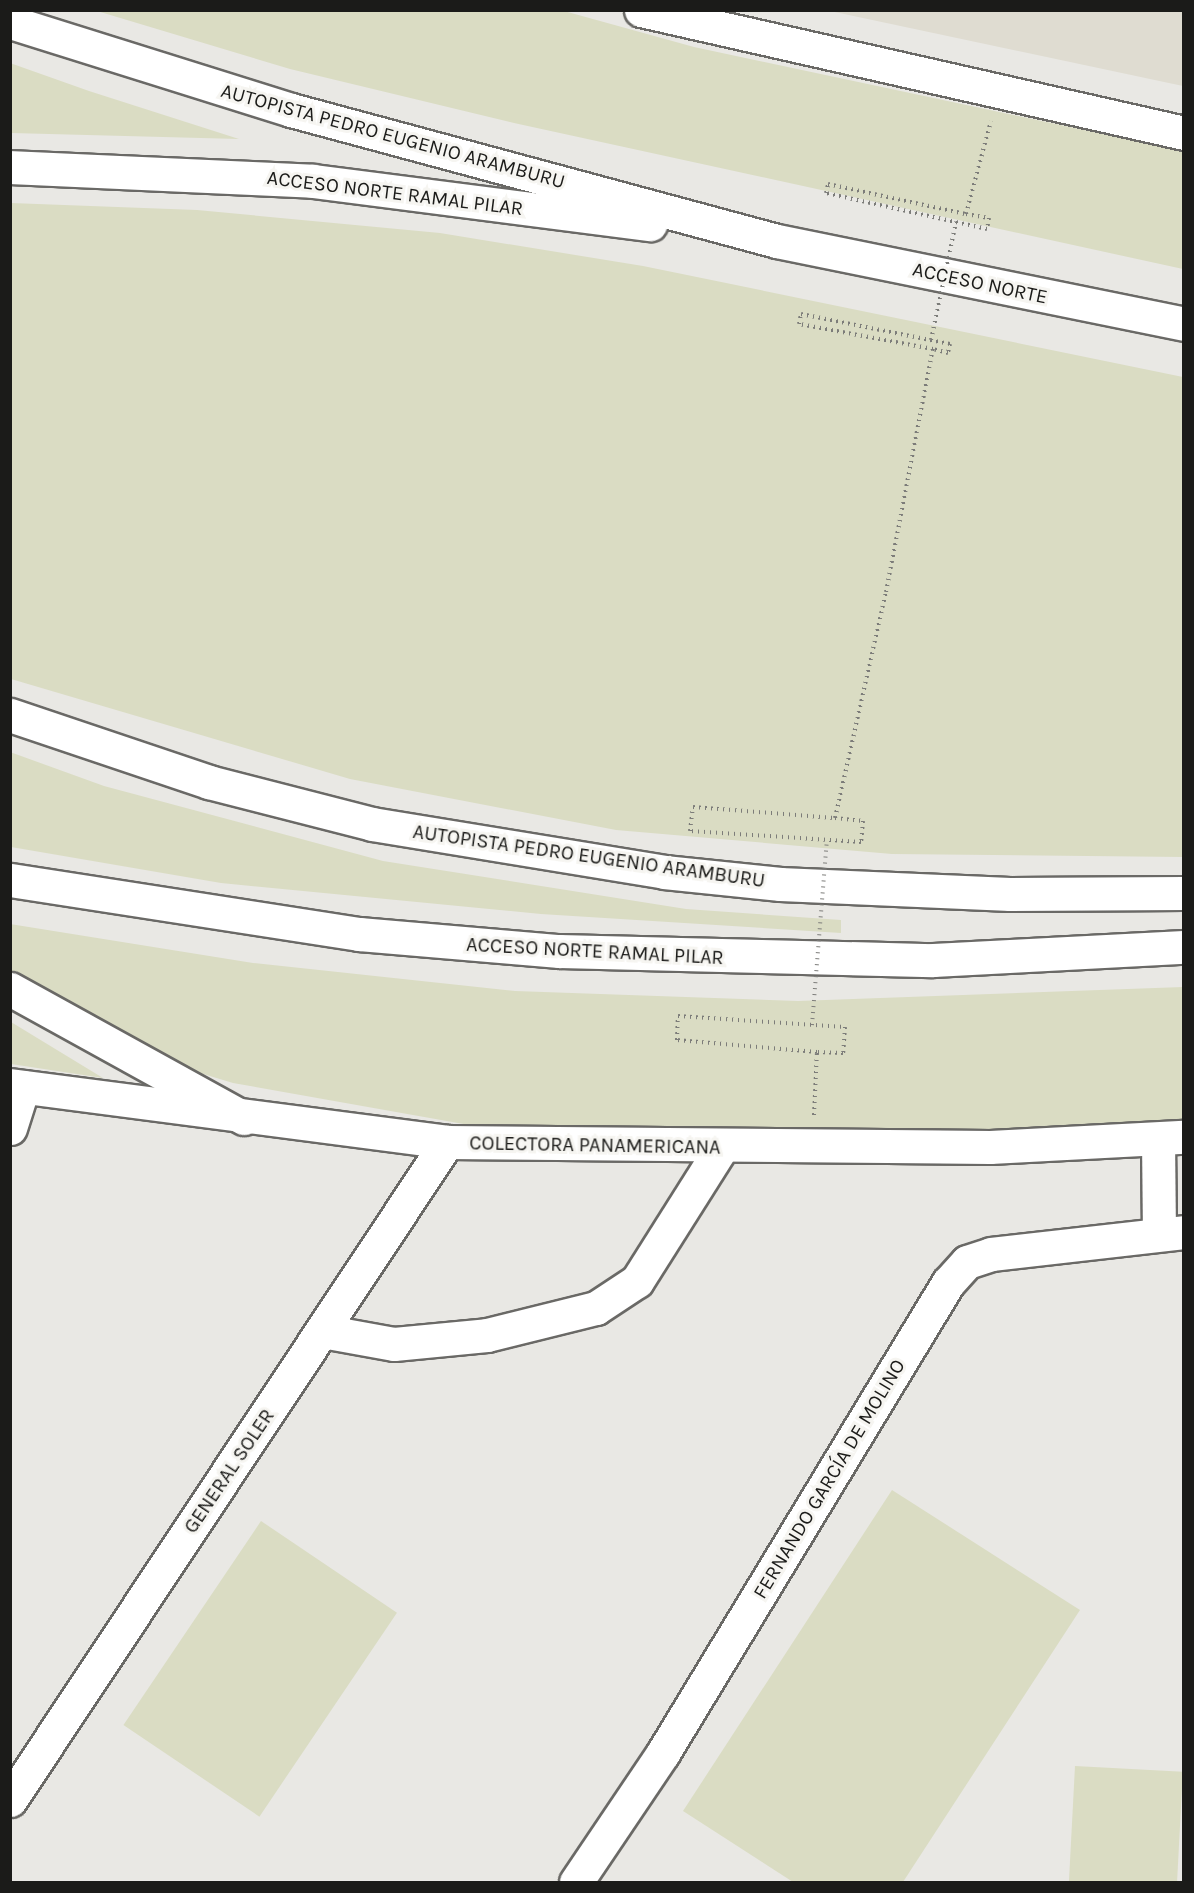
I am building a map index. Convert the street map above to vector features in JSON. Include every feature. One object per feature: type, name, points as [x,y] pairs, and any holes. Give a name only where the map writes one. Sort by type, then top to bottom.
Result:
[{"type":"main road","points":[[641,10],[999,94],[1184,133]]},
{"type":"main road","name":"AUTOPISTA PEDRO EUGENIO ARAMBURU","points":[[10,22],[291,110],[777,241]]},
{"type":"main road","name":"ACCESO NORTE RAMAL PILAR","points":[[10,167],[313,181],[777,241]]},
{"type":"main road","name":"ACCESO NORTE","points":[[777,241],[1184,324]]},
{"type":"main road","name":"AUTOPISTA PEDRO EUGENIO ARAMBURU","points":[[10,715],[209,782],[361,821],[664,872],[780,884],[987,893],[1184,893]]},
{"type":"main road","name":"ACCESO NORTE RAMAL PILAR","points":[[10,880],[313,928],[559,951],[933,960],[1184,947]]},
{"type":"main road","points":[[10,989],[244,1118]]},
{"type":"main road","points":[[10,1128],[17,1086]]},
{"type":"main road","name":"COLECTORA PANAMERICANA","points":[[17,1086],[244,1118],[447,1142],[812,1148],[1171,1138]]},
{"type":"main road","points":[[1171,1138],[1171,1233]]},
{"type":"main road","name":"GENERAL SOLER","points":[[10,1800],[447,1142]]},
{"type":"main road","points":[[322,1331],[394,1344],[487,1335],[596,1308],[637,1281],[721,1148]]},
{"type":"main road","name":"FERNANDO GARCÍA DE MOLINO","points":[[576,1882],[663,1753],[954,1276],[967,1262],[991,1254],[1171,1233]]},
{"type":"path","points":[[966,214],[999,94]]},
{"type":"path","points":[[828,184],[966,214],[989,218],[987,229],[826,193],[828,184]]},
{"type":"path","points":[[932,340],[956,222]]},
{"type":"path","points":[[801,314],[951,344],[948,353],[933,349],[799,324],[801,314]]},
{"type":"path","points":[[835,818],[933,349]]},
{"type":"path","points":[[693,807],[835,818],[863,821],[861,842],[690,831],[693,807]]},
{"type":"path","points":[[812,1024],[826,840]]},
{"type":"path","points":[[678,1016],[845,1027],[843,1053],[817,1052],[677,1040],[678,1016]]},
{"type":"path","points":[[812,1148],[817,1052]]},
{"type":"shaded area","points":[[830,11],[1183,11],[1183,86]]},
{"type":"green space","points":[[97,11],[564,11],[694,47],[1183,151],[1183,269],[514,123],[290,69]]},
{"type":"green space","points":[[10,63],[89,91],[239,139],[11,133]]},
{"type":"green space","points":[[11,203],[197,210],[440,233],[643,266],[1183,377],[1183,857],[892,854],[616,830],[350,779],[11,679]]},
{"type":"green space","points":[[10,752],[104,786],[383,861],[686,909],[841,920],[841,933],[541,914],[221,883],[11,847]]},
{"type":"green space","points":[[10,924],[253,963],[515,991],[798,1001],[1183,987],[1183,1122],[865,1142],[536,1137],[233,1083],[167,1063],[11,979]]},
{"type":"green space","points":[[11,1022],[103,1078],[11,1064]]},
{"type":"green space","points":[[892,1490],[1080,1610],[903,1882],[793,1882],[683,1811]]},
{"type":"green space","points":[[261,1521],[397,1613],[259,1817],[123,1725]]},
{"type":"green space","points":[[1075,1766],[1183,1772],[1177,1882],[1069,1882]]}]
